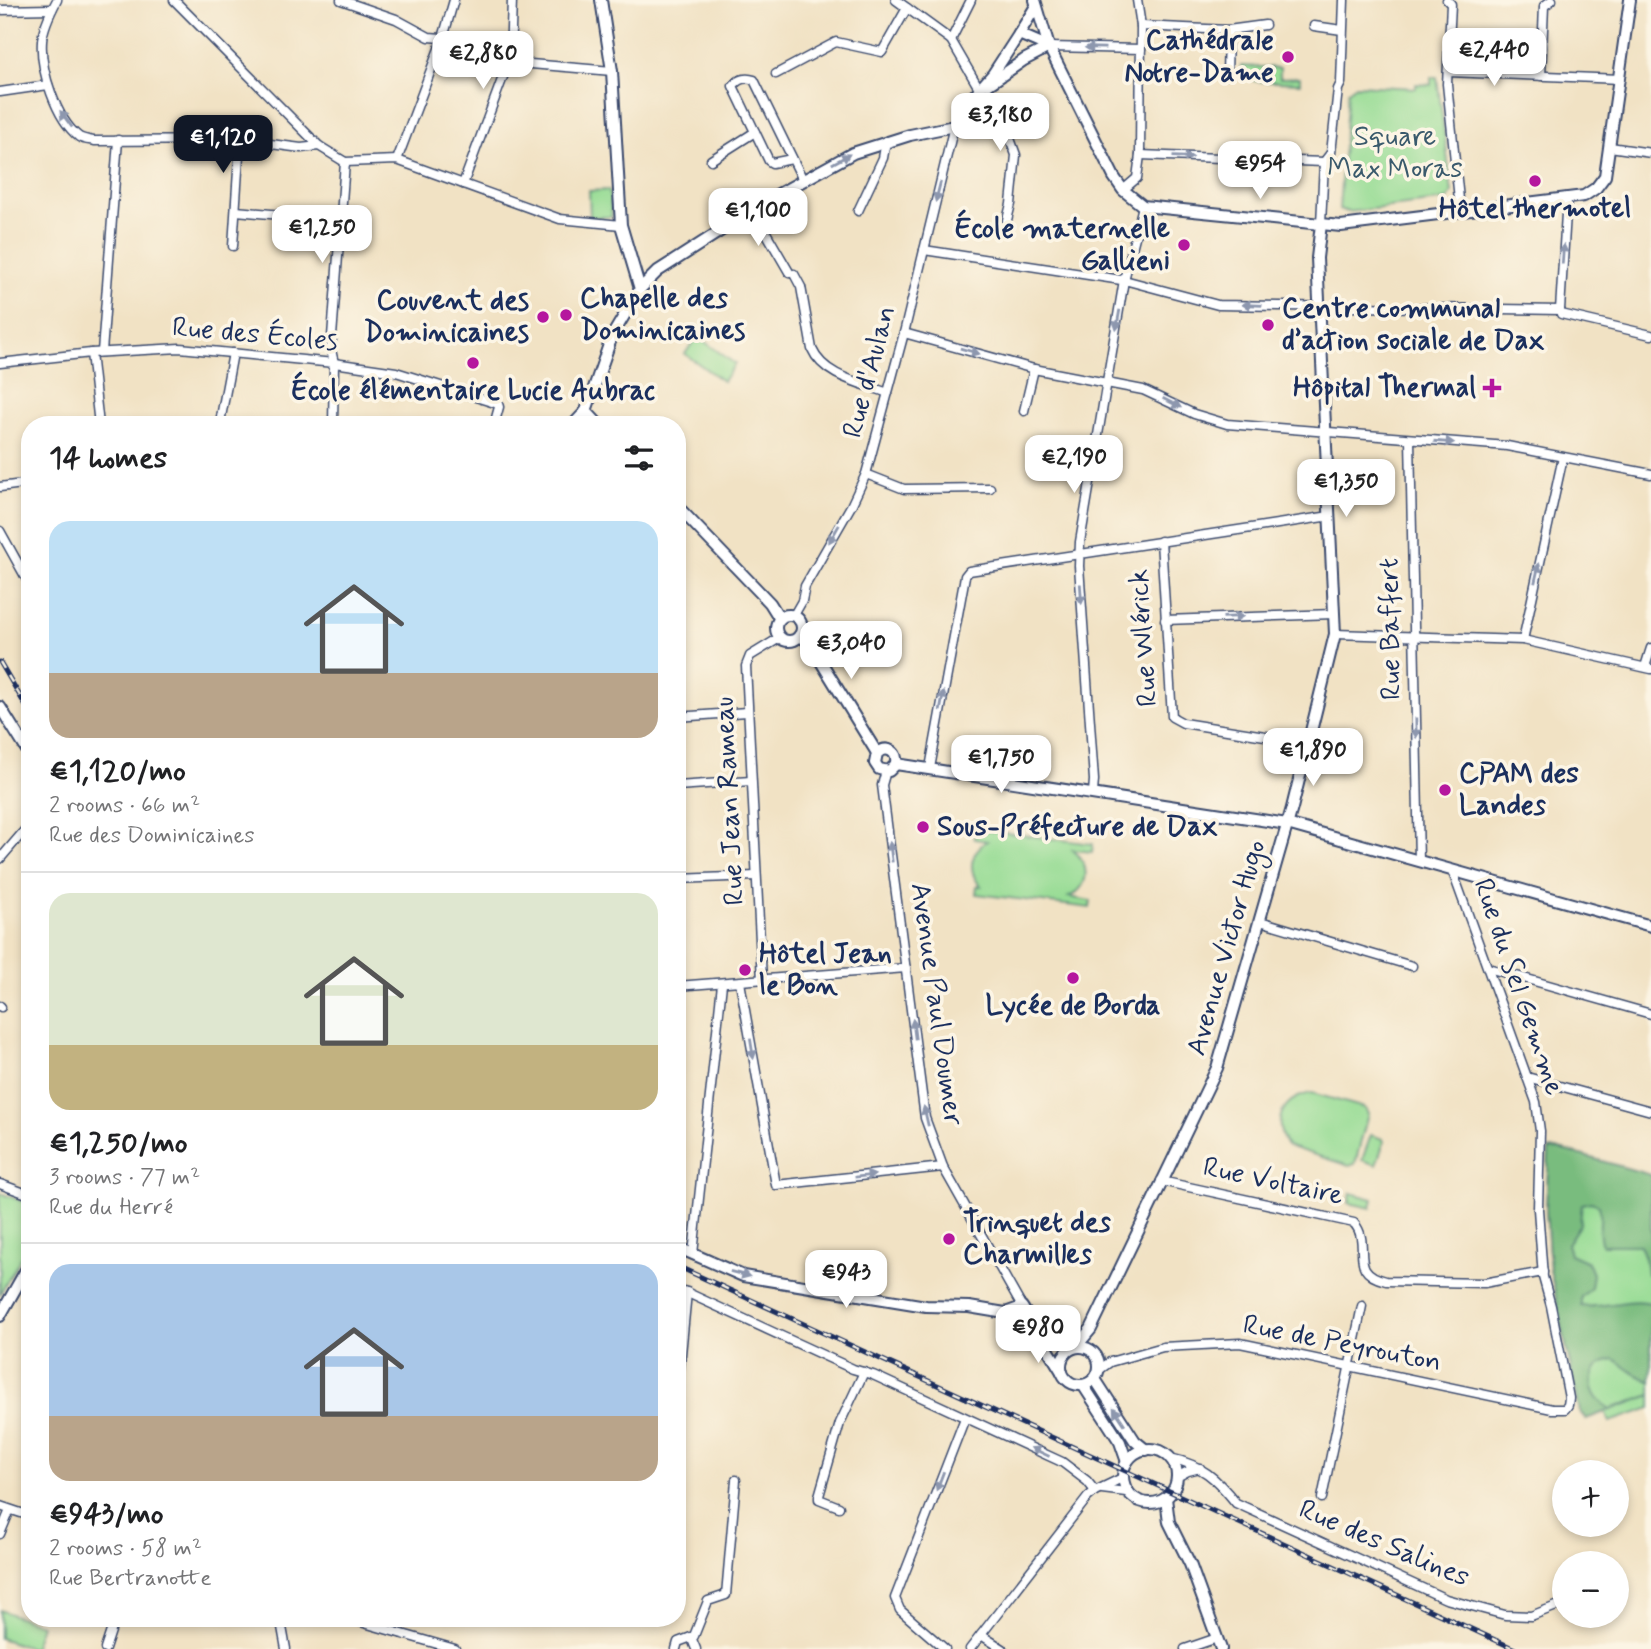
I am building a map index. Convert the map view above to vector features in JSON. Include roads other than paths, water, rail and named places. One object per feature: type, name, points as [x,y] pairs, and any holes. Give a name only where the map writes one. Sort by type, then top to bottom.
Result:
[{"type":"main road","points":[[601,0],[612,71],[621,225],[640,289]]},
{"type":"main road","points":[[1035,3],[1049,47],[1114,177],[1123,190],[1143,206],[1341,226],[1460,209],[1584,196],[1596,188],[1605,176],[1630,0]]},
{"type":"main road","points":[[581,416],[586,411],[612,336],[640,289],[658,271],[753,210],[853,153],[886,141],[954,126],[965,106],[980,90],[1019,34],[1035,3]]},
{"type":"main road","points":[[1019,34],[1049,47]]},
{"type":"main road","points":[[980,90],[1024,60],[1049,47]]},
{"type":"main road","name":"Avenue Victor Hugo","points":[[1071,1349],[1091,1329],[1217,1069],[1309,743],[1335,634],[1317,253],[1321,224]]},
{"type":"main road","points":[[586,411],[591,416]]},
{"type":"main road","points":[[686,515],[770,603],[780,619]]},
{"type":"main road","points":[[786,615],[794,615],[802,624],[799,636],[792,641],[781,638],[776,630],[780,619],[786,615]]},
{"type":"main road","points":[[799,636],[806,640],[815,652],[877,753],[875,763],[879,769],[886,771],[896,764],[896,756],[892,751],[884,749],[877,753]]},
{"type":"main road","points":[[0,707],[21,741]]},
{"type":"main road","points":[[896,764],[1287,824],[1651,926]]},
{"type":"main road","points":[[686,1251],[743,1276],[883,1300],[926,1306],[970,1307],[1005,1313],[1022,1307]]},
{"type":"main road","points":[[0,1316],[21,1279]]},
{"type":"main road","name":"Avenue Paul Doumer","points":[[1022,1307],[1062,1372]]},
{"type":"main road","points":[[1091,1329],[1099,1364],[1135,1441],[1146,1450]]},
{"type":"main road","points":[[1044,1341],[1071,1349],[1084,1346],[1099,1364]]},
{"type":"main road","points":[[1071,1349],[1062,1358],[1062,1372],[1070,1382],[1083,1385],[1120,1442],[1126,1462],[1122,1478],[1126,1492],[1150,1503],[1169,1522]]},
{"type":"main road","points":[[1083,1385],[1099,1364]]},
{"type":"main road","points":[[1126,1462],[1136,1453],[1146,1450],[1159,1451],[1174,1463],[1177,1477],[1174,1488],[1166,1498],[1150,1503]]},
{"type":"main road","points":[[1166,1498],[1169,1522],[1189,1564],[1219,1644]]},
{"type":"street","points":[[57,0],[41,39],[42,61],[48,85],[61,114],[79,136],[95,141],[240,139],[300,148],[319,146]]},
{"type":"street","points":[[174,0],[319,146],[345,162],[397,160],[559,219],[621,225]]},
{"type":"street","points":[[341,0],[396,19],[429,37],[461,42],[498,66],[529,64],[612,71]]},
{"type":"street","points":[[397,160],[443,38],[454,0]]},
{"type":"street","points":[[463,184],[508,65],[512,0]]},
{"type":"street","points":[[896,0],[951,40],[1009,133],[1016,155],[1007,220]]},
{"type":"street","points":[[951,40],[971,0]]},
{"type":"street","points":[[1123,190],[1137,178],[1140,155],[1141,26],[1138,0]]},
{"type":"street","points":[[1321,224],[1324,162],[1331,153],[1338,89],[1341,83],[1343,0]]},
{"type":"street","points":[[1447,0],[1451,4],[1447,83],[1460,209]]},
{"type":"street","points":[[1541,76],[1544,6],[1550,1]]},
{"type":"street","points":[[776,74],[836,41],[882,52],[907,8]]},
{"type":"street","points":[[0,10],[52,9]]},
{"type":"street","points":[[1141,26],[1228,30],[1265,25]]},
{"type":"street","points":[[1314,26],[1342,30]]},
{"type":"street","points":[[1227,75],[1228,30]]},
{"type":"street","points":[[1049,47],[1141,49]]},
{"type":"street","points":[[1448,72],[1620,79]]},
{"type":"street","points":[[792,159],[772,163],[769,161],[733,86],[736,82],[745,78],[754,80],[803,180]]},
{"type":"street","points":[[0,92],[48,85]]},
{"type":"street","name":"Rue d'Aulan","points":[[794,615],[802,601],[805,586],[851,506],[866,474],[954,126]]},
{"type":"street","points":[[711,160],[755,132]]},
{"type":"street","points":[[233,246],[240,139]]},
{"type":"street","points":[[102,352],[118,140]]},
{"type":"street","points":[[858,211],[883,158],[886,141]]},
{"type":"street","points":[[1610,147],[1651,153]]},
{"type":"street","points":[[1140,155],[1324,162]]},
{"type":"street","points":[[333,416],[334,363],[331,351],[345,162]]},
{"type":"street","points":[[1567,197],[1561,314],[1651,335]]},
{"type":"street","points":[[1093,793],[1079,553],[1124,280],[1143,206]]},
{"type":"street","points":[[753,210],[801,287],[815,358],[835,374],[888,393]]},
{"type":"street","points":[[236,211],[340,220]]},
{"type":"street","points":[[924,250],[1124,280],[1212,304],[1560,310]]},
{"type":"street","points":[[904,332],[1034,369],[1143,390],[1194,414],[1227,424],[1507,446],[1651,474]]},
{"type":"street","name":"Rue des Écoles","points":[[0,363],[102,352],[180,348],[334,363],[397,372],[498,404],[496,416]]},
{"type":"street","points":[[91,353],[98,416]]},
{"type":"street","points":[[221,416],[233,353]]},
{"type":"street","points":[[1024,411],[1034,369]]},
{"type":"street","name":"Rue Baffert","points":[[1410,439],[1419,860]]},
{"type":"street","points":[[1523,640],[1563,457]]},
{"type":"street","points":[[866,474],[904,489],[990,488]]},
{"type":"street","points":[[0,487],[21,484]]},
{"type":"street","points":[[930,768],[966,573],[1079,553],[1330,516]]},
{"type":"street","points":[[0,531],[21,569]]},
{"type":"street","name":"Rue Wlérick","points":[[1161,541],[1171,713],[1176,721],[1309,743]]},
{"type":"street","points":[[1165,620],[1334,614]]},
{"type":"street","points":[[1335,634],[1523,640],[1648,668],[1651,648]]},
{"type":"street","name":"Rue Jean Rameau","points":[[762,980],[746,666],[750,656],[781,638]]},
{"type":"street","points":[[686,716],[747,712]]},
{"type":"street","name":"Avenue Paul Doumer","points":[[886,771],[882,785],[925,1118],[943,1167],[1022,1307]]},
{"type":"street","points":[[686,785],[751,781]]},
{"type":"street","points":[[0,859],[21,834]]},
{"type":"street","name":"Rue du Sel Gemme","points":[[1452,870],[1536,1102],[1539,1121],[1538,1209],[1543,1272],[1569,1398],[1565,1409]]},
{"type":"street","points":[[686,878],[756,876]]},
{"type":"street","points":[[1260,920],[1412,965]]},
{"type":"street","points":[[686,986],[906,968]]},
{"type":"street","points":[[1488,968],[1651,1014]]},
{"type":"street","points":[[740,982],[776,1185],[943,1167]]},
{"type":"street","points":[[693,1254],[722,984]]},
{"type":"street","points":[[1527,1077],[1651,1111]]},
{"type":"street","name":"Rue Voltaire","points":[[1161,1181],[1354,1223],[1360,1235],[1366,1272],[1374,1278],[1386,1281],[1484,1283],[1543,1272]]},
{"type":"street","points":[[0,1184],[21,1192]]},
{"type":"street","points":[[686,1302],[687,1292],[1062,1462],[1097,1490],[1126,1492]]},
{"type":"street","points":[[1322,1498],[1362,1306]]},
{"type":"street","name":"Rue de Peyrouton","points":[[1099,1364],[1163,1347],[1240,1343],[1552,1409],[1565,1409]]},
{"type":"street","points":[[839,1507],[819,1499],[819,1496],[840,1423],[864,1372]]},
{"type":"street","points":[[945,1649],[900,1610],[895,1598],[965,1418]]},
{"type":"street","name":"Rue des Salines","points":[[1170,1458],[1193,1463],[1201,1468],[1224,1488],[1236,1503],[1446,1599],[1505,1615],[1531,1615],[1552,1608]]},
{"type":"street","points":[[1177,1477],[1201,1468]]},
{"type":"street","points":[[970,1649],[1082,1504],[1097,1490],[1122,1478]]},
{"type":"street","points":[[676,1649],[678,1642],[694,1636],[708,1601],[726,1595],[736,1480]]},
{"type":"street","points":[[0,1506],[21,1513]]},
{"type":"street","points":[[0,1534],[10,1510]]},
{"type":"street","points":[[105,1649],[112,1627]]},
{"type":"street","points":[[285,1627],[286,1649]]},
{"type":"street","points":[[378,1627],[455,1649]]},
{"type":"street","points":[[981,1635],[1003,1649]]},
{"type":"street","points":[[691,1637],[696,1649]]},
{"type":"street","points":[[1185,1649],[1219,1644]]},
{"type":"railway","points":[[0,662],[21,698]]},
{"type":"railway","points":[[686,1270],[1515,1649]]},
{"type":"place","name":"Cathédrale Notre-Dame","points":[[1288,57]]},
{"type":"place","name":"Hôtel thermotel","points":[[1535,181]]},
{"type":"place","name":"École maternelle Gallieni","points":[[1184,245]]},
{"type":"place","name":"Chapelle des Dominicaines","points":[[566,315]]},
{"type":"place","name":"Couvent des Dominicaines","points":[[543,317]]},
{"type":"place","name":"Centre communal d’action sociale de Dax","points":[[1268,325]]},
{"type":"place","name":"École élémentaire Lucie Aubrac","points":[[473,363]]},
{"type":"place","name":"Hôpital Thermal","points":[[1492,388]]},
{"type":"place","name":"CPAM des Landes","points":[[1445,790]]},
{"type":"place","name":"Sous-Préfecture de Dax","points":[[923,827]]},
{"type":"place","name":"Hôtel Jean le Bon","points":[[745,970]]},
{"type":"place","name":"Lycée de Borda","points":[[1073,978]]},
{"type":"place","name":"Trinquet des Charmilles","points":[[949,1239]]},
{"type":"park label","name":"Square Max Moras","points":[[1395,153]]}]
